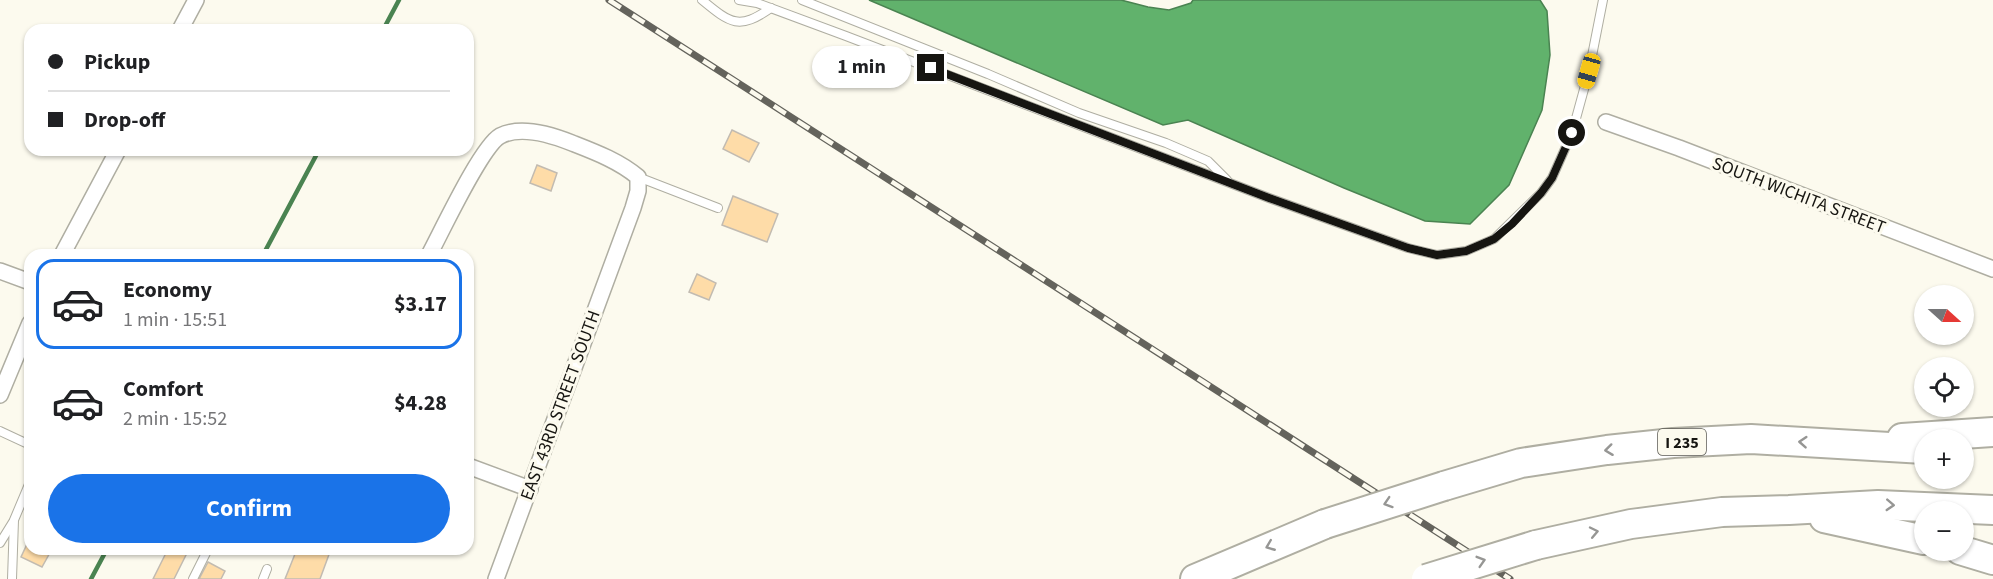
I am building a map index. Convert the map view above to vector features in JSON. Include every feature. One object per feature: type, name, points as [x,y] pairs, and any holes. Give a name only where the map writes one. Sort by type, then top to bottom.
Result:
[{"type":"highway","points":[[1835,444],[1993,432]]},
{"type":"highway","name":"I 235","points":[[1195,579],[1324,524],[1521,464],[1673,442],[1751,439],[1914,448]]},
{"type":"highway","points":[[1974,452],[1993,453]]},
{"type":"highway","points":[[1426,579],[1536,544],[1631,524],[1722,512],[1878,505],[1993,510]]},
{"type":"highway","points":[[1789,510],[1914,538]]},
{"type":"highway","points":[[1974,554],[1993,560]]},
{"type":"street","points":[[183,24],[194,3]]},
{"type":"street","name":"SOUTH WICHITA STREET","points":[[1606,122],[1993,269]]},
{"type":"street","points":[[432,249],[484,151],[500,137],[515,132],[538,133],[563,140],[601,154],[638,177]]},
{"type":"street","points":[[65,249],[115,156]]},
{"type":"street","name":"EAST 43RD STREET SOUTH","points":[[496,579],[624,231],[638,191],[638,177]]},
{"type":"street","points":[[0,271],[24,280]]},
{"type":"street","points":[[0,395],[24,337]]},
{"type":"street","points":[[474,468],[530,489]]},
{"type":"lane","points":[[702,0],[728,18],[740,23],[749,21],[771,8]]},
{"type":"lane","points":[[739,0],[771,8],[1231,183],[1408,248],[1437,255],[1466,251],[1494,239],[1541,193],[1552,178],[1572,133],[1589,71],[1603,0]]},
{"type":"lane","points":[[802,0],[1079,113],[1166,143],[1208,161],[1231,183]]},
{"type":"lane","points":[[638,177],[718,207]]},
{"type":"lane","points":[[0,431],[24,443]]},
{"type":"lane","points":[[0,543],[14,520],[24,496]]},
{"type":"lane","points":[[12,579],[14,520]]},
{"type":"lane","points":[[193,579],[205,555]]},
{"type":"lane","points":[[263,579],[267,569]]},
{"type":"shaded area","points":[[869,0],[1121,0],[1169,10],[1191,3],[1193,0],[1540,0],[1547,11],[1550,55],[1542,110],[1509,185],[1470,224],[1425,221],[1188,120],[1163,125]]},
{"type":"building","points":[[732,130],[759,143],[749,162],[723,149]]},
{"type":"building","points":[[537,165],[557,173],[551,191],[530,183]]},
{"type":"building","points":[[733,196],[778,214],[767,242],[722,225]]},
{"type":"building","points":[[697,274],[716,283],[709,300],[689,292]]},
{"type":"building","points":[[24,551],[24,555],[49,555],[42,567],[21,557]]},
{"type":"building","points":[[165,555],[186,555],[174,579],[153,579]]},
{"type":"building","points":[[295,555],[329,555],[320,579],[285,579]]},
{"type":"building","points":[[208,562],[225,571],[221,579],[199,579]]},
{"type":"waterway","points":[[386,24],[399,0]]},
{"type":"waterway","points":[[266,249],[316,156]]},
{"type":"waterway","points":[[91,579],[104,555]]},
{"type":"railway","points":[[609,0],[1510,579]]},
{"type":"route","points":[[931,68],[1269,198],[1408,248],[1437,255],[1466,251],[1494,239],[1512,224],[1552,178],[1572,133]]}]
